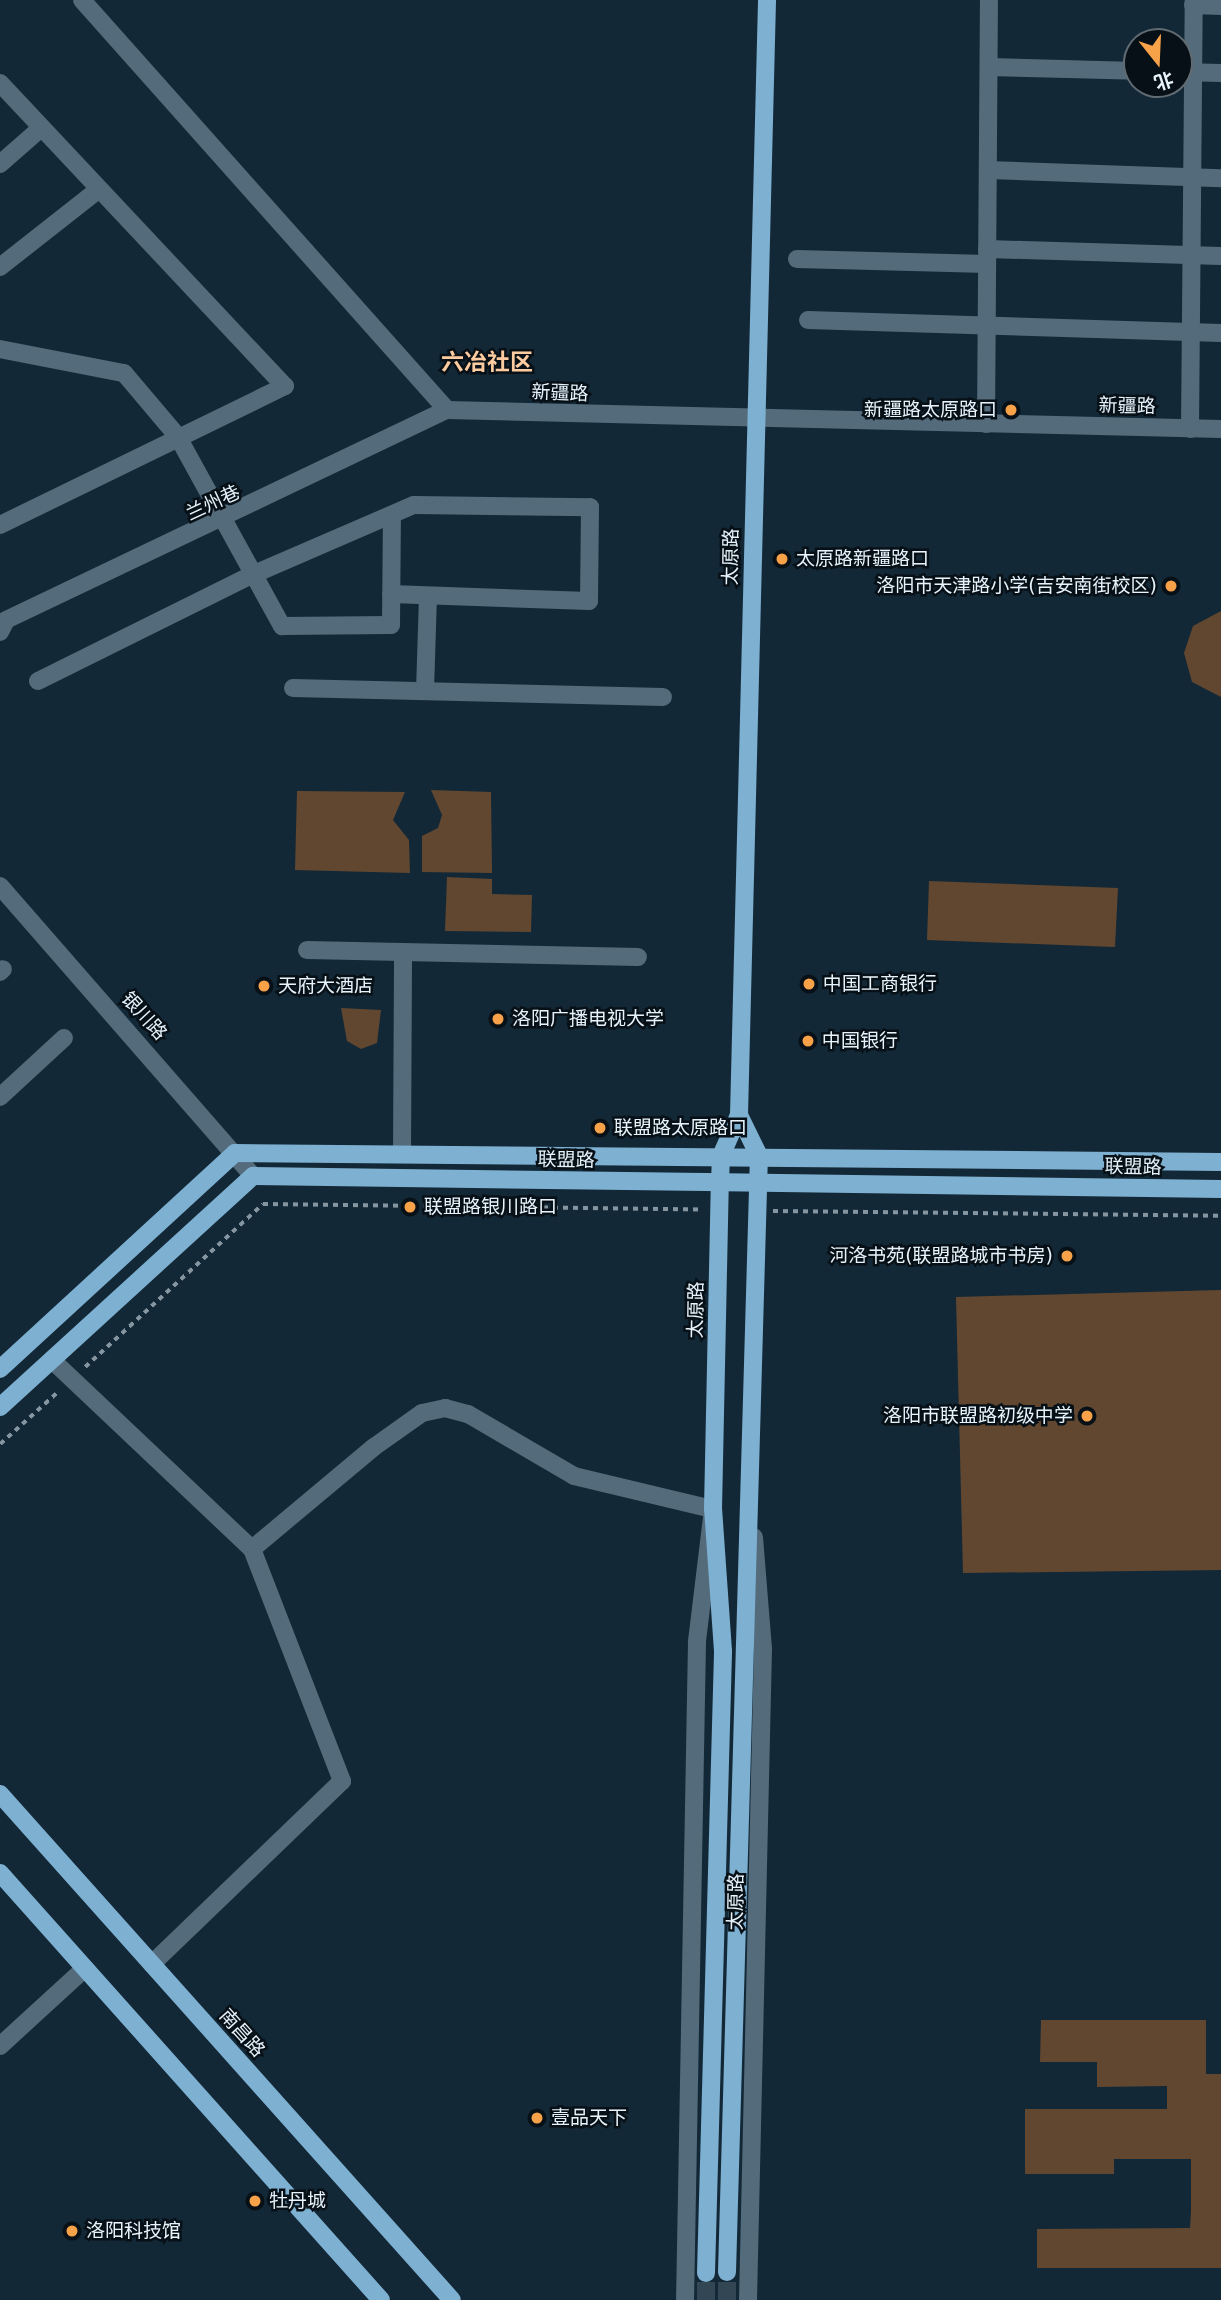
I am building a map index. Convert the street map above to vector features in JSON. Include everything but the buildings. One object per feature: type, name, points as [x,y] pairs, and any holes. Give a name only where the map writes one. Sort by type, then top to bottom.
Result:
[{"type":"main road","name":"太原路","points":[[706,2273],[723,1651],[713,1510],[719,1210],[721,1156],[739,1115],[767,0]]},
{"type":"main road","name":"太原路","points":[[727,2272],[752,1505],[759,1183],[759,1156],[739,1115]]},
{"type":"main road","name":"联盟路","points":[[235,1153],[1221,1162]]},
{"type":"main road","points":[[0,1369],[235,1153]]},
{"type":"main road","name":"联盟路","points":[[253,1176],[1221,1189]]},
{"type":"main road","points":[[0,1407],[253,1176]]},
{"type":"main road","name":"南昌路","points":[[0,1794],[452,2300]]},
{"type":"main road","points":[[0,1872],[381,2300]]},
{"type":"street","points":[[82,0],[447,410]]},
{"type":"street","points":[[986,424],[989,0]]},
{"type":"street","points":[[1190,28],[1193,2],[1221,6]]},
{"type":"street","points":[[989,67],[1123,71]]},
{"type":"street","points":[[1193,72],[1221,73]]},
{"type":"street","points":[[0,83],[285,386],[0,525]]},
{"type":"street","points":[[1186,98],[1190,177],[1190,429]]},
{"type":"street","points":[[0,164],[41,128]]},
{"type":"street","points":[[988,170],[1221,178]]},
{"type":"street","points":[[0,267],[99,189]]},
{"type":"street","points":[[797,259],[1221,256]]},
{"type":"street","points":[[808,320],[1221,333]]},
{"type":"street","points":[[0,349],[124,373],[178,437],[282,626],[391,625],[392,514]]},
{"type":"street","name":"新疆路","points":[[447,410],[755,420],[1221,429]]},
{"type":"street","name":"兰州巷","points":[[0,632],[6,621],[226,521],[447,410]]},
{"type":"street","points":[[38,681],[252,575],[414,505],[590,507],[589,601],[391,594]]},
{"type":"street","points":[[425,691],[428,596]]},
{"type":"street","points":[[293,688],[663,697]]},
{"type":"street","name":"银川路","points":[[0,886],[253,1176]]},
{"type":"street","points":[[307,950],[638,957]]},
{"type":"street","points":[[402,1153],[403,952]]},
{"type":"street","points":[[0,1097],[64,1038]]},
{"type":"street","points":[[52,1360],[252,1549],[342,1781],[152,1964]]},
{"type":"street","points":[[252,1549],[373,1447],[422,1413],[445,1408],[468,1414],[574,1476],[713,1510]]},
{"type":"street","name":"太原路","points":[[748,2300],[763,1649],[752,1505]]},
{"type":"street","name":"太原路","points":[[685,2300],[697,1642],[713,1510]]},
{"type":"street","points":[[0,2046],[85,1968]]},
{"type":"path","points":[[0,1444],[263,1204],[719,1210]]},
{"type":"path","points":[[758,1210],[1221,1216]]},
{"type":"shaded area","points":[[1221,611],[1221,697],[1192,682],[1184,653],[1193,626]]},
{"type":"shaded area","points":[[431,790],[491,792],[492,873],[422,872],[422,836],[438,828],[442,815]]},
{"type":"shaded area","points":[[297,791],[405,792],[393,820],[409,840],[410,873],[295,870]]},
{"type":"shaded area","points":[[447,877],[492,879],[492,894],[532,895],[531,932],[445,931]]},
{"type":"shaded area","points":[[929,881],[1118,888],[1115,947],[927,940]]},
{"type":"shaded area","points":[[341,1008],[381,1010],[377,1043],[361,1049],[347,1041]]},
{"type":"shaded area","name":"洛阳市联盟路初级中学","points":[[1221,1290],[1221,1570],[963,1573],[956,1297]]},
{"type":"shaded area","points":[[1041,2020],[1206,2020],[1206,2074],[1221,2074],[1221,2268],[1037,2268],[1037,2229],[1190,2228],[1191,2211],[1191,2159],[1114,2159],[1114,2174],[1025,2174],[1025,2109],[1167,2109],[1167,2086],[1097,2087],[1097,2062],[1040,2062]]},
{"type":"tunnel","points":[[727,2272],[727,2300]]},
{"type":"tunnel","points":[[706,2273],[706,2300]]},
{"type":"place","name":"新疆路太原路口","points":[[1011,410]]},
{"type":"place","name":"太原路新疆路口","points":[[782,559]]},
{"type":"place","name":"洛阳市天津路小学(吉安南街校区)","points":[[1171,586]]},
{"type":"place","name":"中国工商银行","points":[[809,984]]},
{"type":"place","name":"天府大酒店","points":[[264,986]]},
{"type":"place","name":"洛阳广播电视大学","points":[[498,1019]]},
{"type":"place","name":"中国银行","points":[[808,1041]]},
{"type":"place","name":"联盟路太原路口","points":[[600,1128]]},
{"type":"place","name":"联盟路银川路口","points":[[410,1207]]},
{"type":"place","name":"河洛书苑(联盟路城市书房)","points":[[1067,1256]]},
{"type":"place","name":"洛阳市联盟路初级中学","points":[[1087,1416]]},
{"type":"place","name":"壹品天下","points":[[537,2118]]},
{"type":"place","name":"牡丹城","points":[[255,2201]]},
{"type":"place","name":"洛阳科技馆","points":[[72,2231]]},
{"type":"district","name":"六冶社区","points":[[487,362]]}]
